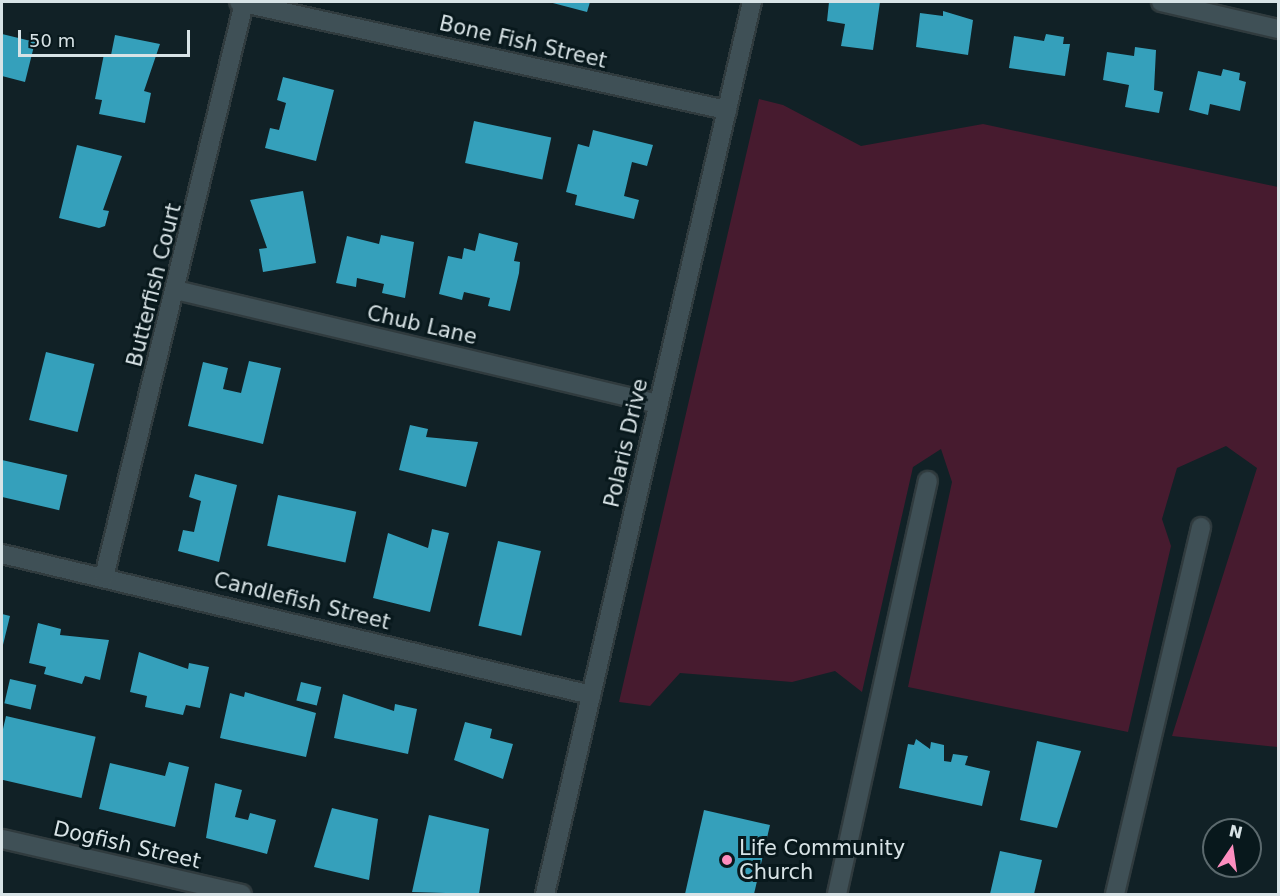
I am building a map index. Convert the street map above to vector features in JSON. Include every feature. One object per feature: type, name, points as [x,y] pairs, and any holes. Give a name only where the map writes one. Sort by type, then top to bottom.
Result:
[{"type":"street","name":"Bone Fish Street","points":[[241,2],[727,110]]},
{"type":"street","name":"Butterfish Court","points":[[104,577],[176,290],[241,2]]},
{"type":"street","name":"Polaris Drive","points":[[545,894],[752,2]]},
{"type":"street","points":[[1161,2],[1278,29]]},
{"type":"street","name":"Chub Lane","points":[[176,290],[657,404]]},
{"type":"street","points":[[837,894],[928,481]]},
{"type":"street","points":[[1115,894],[1202,527]]},
{"type":"street","name":"Candlefish Street","points":[[2,554],[591,695]]},
{"type":"street","name":"Dogfish Street","points":[[2,839],[242,894]]},
{"type":"shaded area","points":[[759,99],[783,105],[861,146],[983,124],[1278,187],[1278,747],[1172,736],[1257,468],[1226,446],[1177,468],[1162,519],[1171,546],[1128,732],[908,687],[952,482],[941,449],[913,467],[862,692],[835,671],[792,682],[680,673],[650,706],[619,702]]},
{"type":"building","points":[[549,2],[590,2],[587,12]]},
{"type":"building","points":[[829,2],[880,2],[873,50],[841,46],[845,24],[827,21]]},
{"type":"building","points":[[943,11],[973,20],[968,55],[916,47],[920,13],[943,16]]},
{"type":"building","points":[[2,34],[35,42],[25,82],[2,76]]},
{"type":"building","points":[[1046,34],[1064,37],[1063,44],[1070,44],[1065,76],[1009,68],[1014,36],[1044,41]]},
{"type":"building","points":[[115,35],[160,44],[144,91],[151,93],[145,123],[99,114],[102,100],[95,99],[104,54],[111,55]]},
{"type":"building","points":[[1135,47],[1156,50],[1154,90],[1163,92],[1159,113],[1125,107],[1129,85],[1103,80],[1107,52],[1134,56]]},
{"type":"building","points":[[1223,69],[1240,73],[1239,80],[1246,82],[1240,111],[1210,104],[1208,115],[1189,110],[1198,71],[1221,76]]},
{"type":"building","points":[[283,77],[334,90],[316,161],[265,148],[270,128],[279,130],[286,103],[277,100]]},
{"type":"building","points":[[474,121],[551,137],[542,179],[465,163]]},
{"type":"building","points":[[593,130],[653,145],[647,166],[632,162],[624,196],[639,200],[634,219],[575,205],[577,195],[566,192],[578,144],[589,147]]},
{"type":"building","points":[[77,145],[122,156],[103,210],[109,211],[105,226],[99,228],[59,218]]},
{"type":"building","points":[[303,191],[316,263],[263,272],[259,249],[267,248],[250,200]]},
{"type":"building","points":[[479,233],[518,243],[514,261],[520,262],[519,273],[510,311],[488,306],[490,298],[464,292],[462,300],[439,294],[448,256],[462,259],[464,248],[475,251]]},
{"type":"building","points":[[381,235],[414,242],[405,298],[382,293],[384,284],[357,278],[356,287],[336,283],[347,236],[379,244]]},
{"type":"building","points":[[46,352],[95,364],[78,432],[29,420]]},
{"type":"building","points":[[249,361],[281,368],[263,444],[188,426],[203,362],[228,368],[223,389],[241,393]]},
{"type":"building","points":[[410,425],[428,429],[426,437],[478,442],[466,487],[399,470]]},
{"type":"building","points":[[2,460],[67,475],[59,510],[2,497]]},
{"type":"building","points":[[195,474],[237,485],[219,562],[178,551],[183,530],[194,532],[201,501],[189,497]]},
{"type":"building","points":[[278,495],[356,512],[345,562],[267,546]]},
{"type":"building","points":[[432,529],[449,533],[430,612],[373,598],[388,533],[428,548]]},
{"type":"building","points":[[498,541],[541,551],[521,636],[478,626]]},
{"type":"building","points":[[2,614],[10,616],[2,649]]},
{"type":"building","points":[[38,623],[61,629],[60,635],[109,640],[100,680],[85,676],[82,684],[44,674],[46,667],[29,663]]},
{"type":"building","points":[[139,652],[188,669],[189,663],[209,667],[200,708],[186,705],[183,715],[145,707],[147,696],[130,692]]},
{"type":"building","points":[[10,679],[36,685],[31,709],[4,703]]},
{"type":"building","points":[[301,682],[321,687],[317,706],[296,700]]},
{"type":"building","points":[[245,692],[316,713],[306,757],[220,738],[230,693],[244,697]]},
{"type":"building","points":[[343,694],[394,711],[395,704],[417,709],[408,754],[334,738]]},
{"type":"building","points":[[6,716],[96,737],[81,798],[2,780],[2,733]]},
{"type":"building","points":[[465,722],[492,729],[490,738],[513,744],[503,779],[454,760]]},
{"type":"building","points":[[916,739],[930,749],[931,742],[944,745],[944,761],[951,762],[953,754],[968,756],[965,765],[990,771],[982,806],[899,788],[908,744],[914,745]]},
{"type":"building","points":[[1037,741],[1081,751],[1057,828],[1020,820]]},
{"type":"building","points":[[169,762],[189,767],[175,827],[99,809],[110,763],[165,776]]},
{"type":"building","points":[[215,783],[242,790],[235,817],[248,820],[250,813],[276,820],[267,854],[206,838]]},
{"type":"building","points":[[332,808],[378,819],[369,880],[314,867]]},
{"type":"building","name":"Life Community Church","points":[[704,810],[770,825],[754,894],[685,894]]},
{"type":"building","points":[[429,815],[489,829],[479,894],[412,892]]},
{"type":"building","points":[[1000,851],[1042,860],[1034,894],[990,894]]},
{"type":"place","name":"Life Community Church","points":[[727,860]]}]
